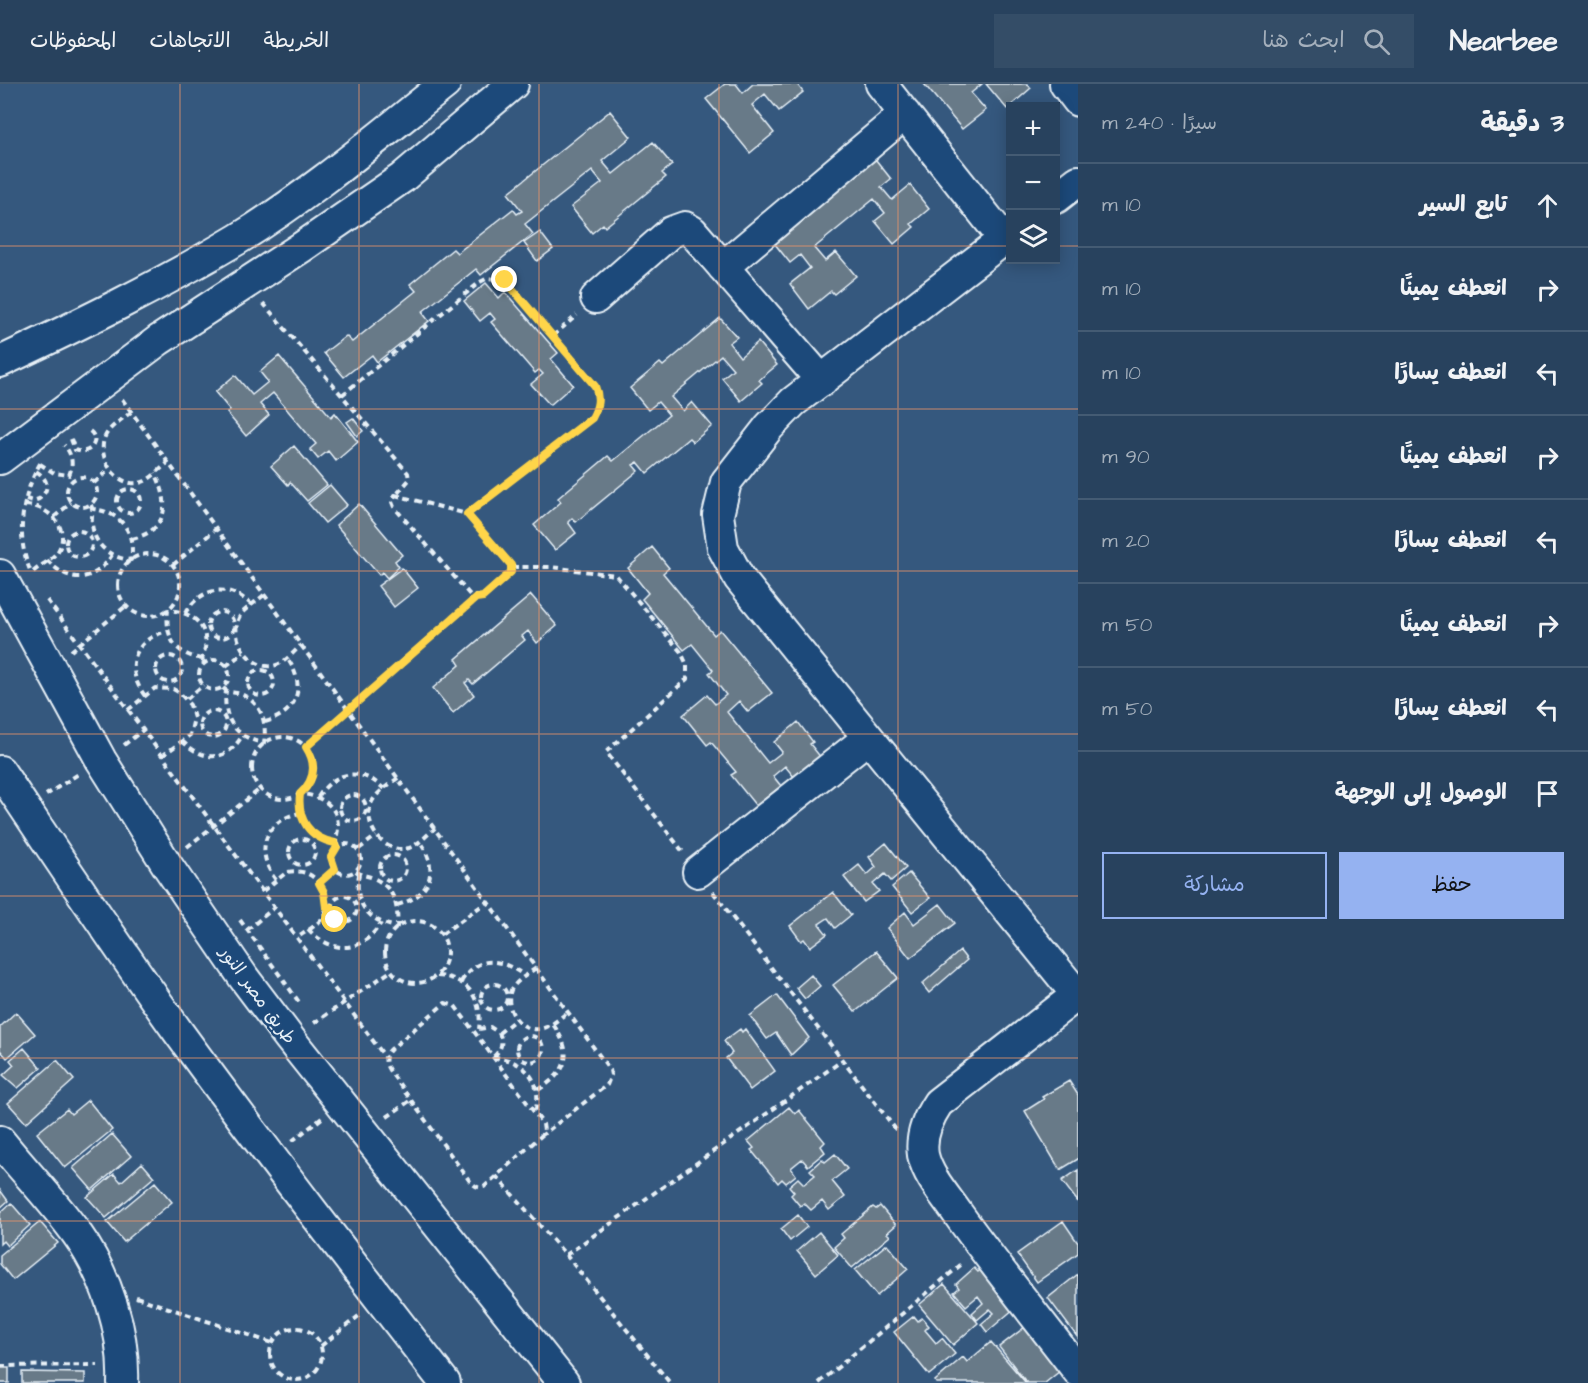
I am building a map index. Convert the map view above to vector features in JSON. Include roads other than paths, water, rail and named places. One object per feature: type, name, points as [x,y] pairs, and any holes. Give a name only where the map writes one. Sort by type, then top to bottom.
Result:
[{"type":"street","points":[[0,362],[136,297],[239,238],[309,191],[445,84]]},
{"type":"street","points":[[0,459],[159,340],[247,284],[402,178],[513,84]]},
{"type":"street","points":[[881,84],[1006,235]]},
{"type":"street","points":[[1065,84],[1078,102]]},
{"type":"street","points":[[723,267],[905,114]]},
{"type":"street","points":[[1060,195],[1078,181]]},
{"type":"street","points":[[596,298],[671,232],[685,227],[692,231],[822,381]]},
{"type":"street","points":[[1006,237],[793,402],[768,427],[726,482],[718,515],[723,549],[739,578],[1077,995],[938,1103],[928,1118],[924,1132],[923,1153],[929,1173],[982,1247],[1078,1371]]},
{"type":"street","name":"طريق مصر النور","points":[[0,575],[113,752],[169,868],[244,978],[564,1383]]},
{"type":"street","points":[[698,872],[868,738]]},
{"type":"street","points":[[0,771],[170,1021],[270,1158],[445,1383]]},
{"type":"street","points":[[0,1141],[77,1235],[96,1266],[119,1335],[123,1374]]}]
